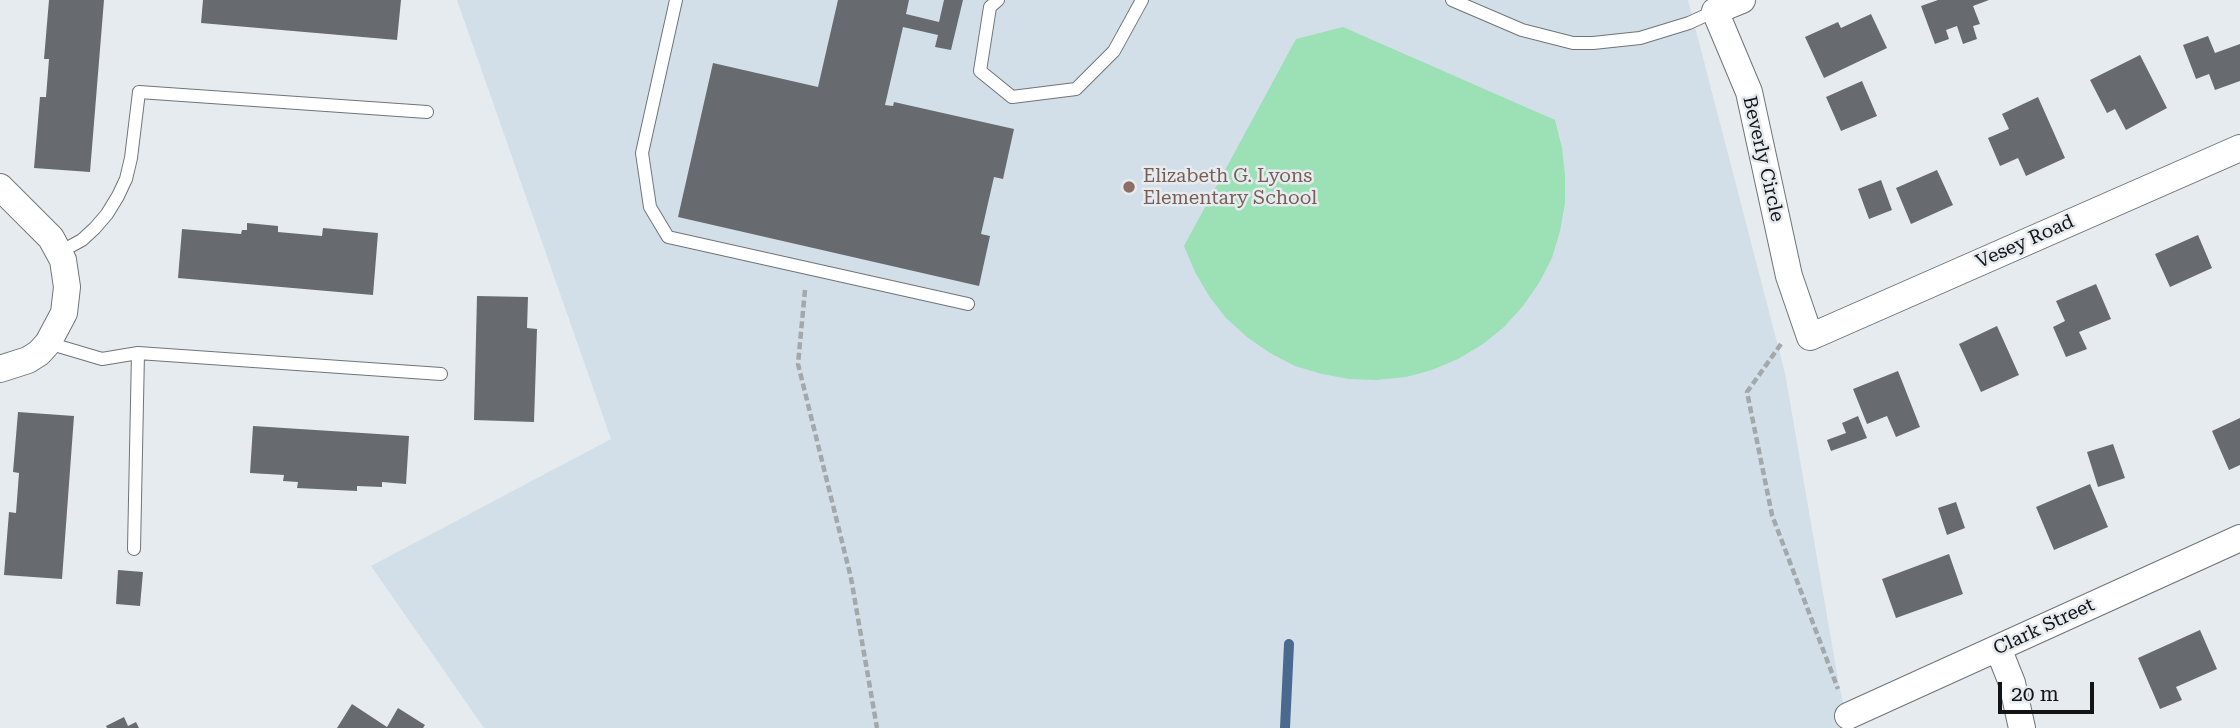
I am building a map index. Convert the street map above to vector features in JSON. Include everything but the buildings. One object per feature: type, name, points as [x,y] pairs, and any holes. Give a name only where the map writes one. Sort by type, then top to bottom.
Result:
[{"type":"street","points":[[1715,12],[1742,0]]},
{"type":"street","name":"Beverly Circle","points":[[1715,12],[1749,92],[1789,276],[1805,326]]},
{"type":"street","name":"Vesey Road","points":[[1805,326],[2240,148]]},
{"type":"street","points":[[0,187],[40,225],[60,252],[66,272],[64,313],[48,343],[28,360],[0,369]]},
{"type":"street","name":"Clark Street","points":[[1848,716],[2240,538]]},
{"type":"street","points":[[1998,648],[2012,684],[2022,728]]},
{"type":"lane","points":[[676,0],[642,153],[650,207],[668,237],[968,304]]},
{"type":"lane","points":[[998,0],[990,7],[980,71],[1012,97],[1076,89],[1114,51],[1142,0]]},
{"type":"lane","points":[[1452,0],[1522,30],[1557,40],[1583,43],[1640,38],[1715,12]]},
{"type":"lane","points":[[60,252],[82,240],[95,228],[118,196],[131,158],[139,92],[427,112]]},
{"type":"lane","points":[[48,343],[102,359],[138,353],[441,374]]},
{"type":"lane","points":[[134,549],[138,353]]},
{"type":"path","points":[[807,268],[798,364],[851,579],[877,728]]},
{"type":"path","points":[[1805,326],[1747,392],[1772,515],[1848,716]]},
{"type":"shaded area","name":"Elizabeth G. Lyons Elementary School","points":[[457,0],[1688,0],[1785,373],[1839,685],[1849,728],[484,728],[371,566],[611,439]]},
{"type":"green space","points":[[1343,27],[1555,120],[1562,148],[1565,203],[1552,258],[1539,283],[1504,327],[1483,344],[1458,359],[1406,377],[1349,379],[1295,366],[1270,353],[1226,318],[1195,272],[1184,246],[1296,39]]},
{"type":"waterway","points":[[1285,728],[1289,644]]},
{"type":"place","name":"Elizabeth G. Lyons Elementary School","points":[[1129,187]]}]
